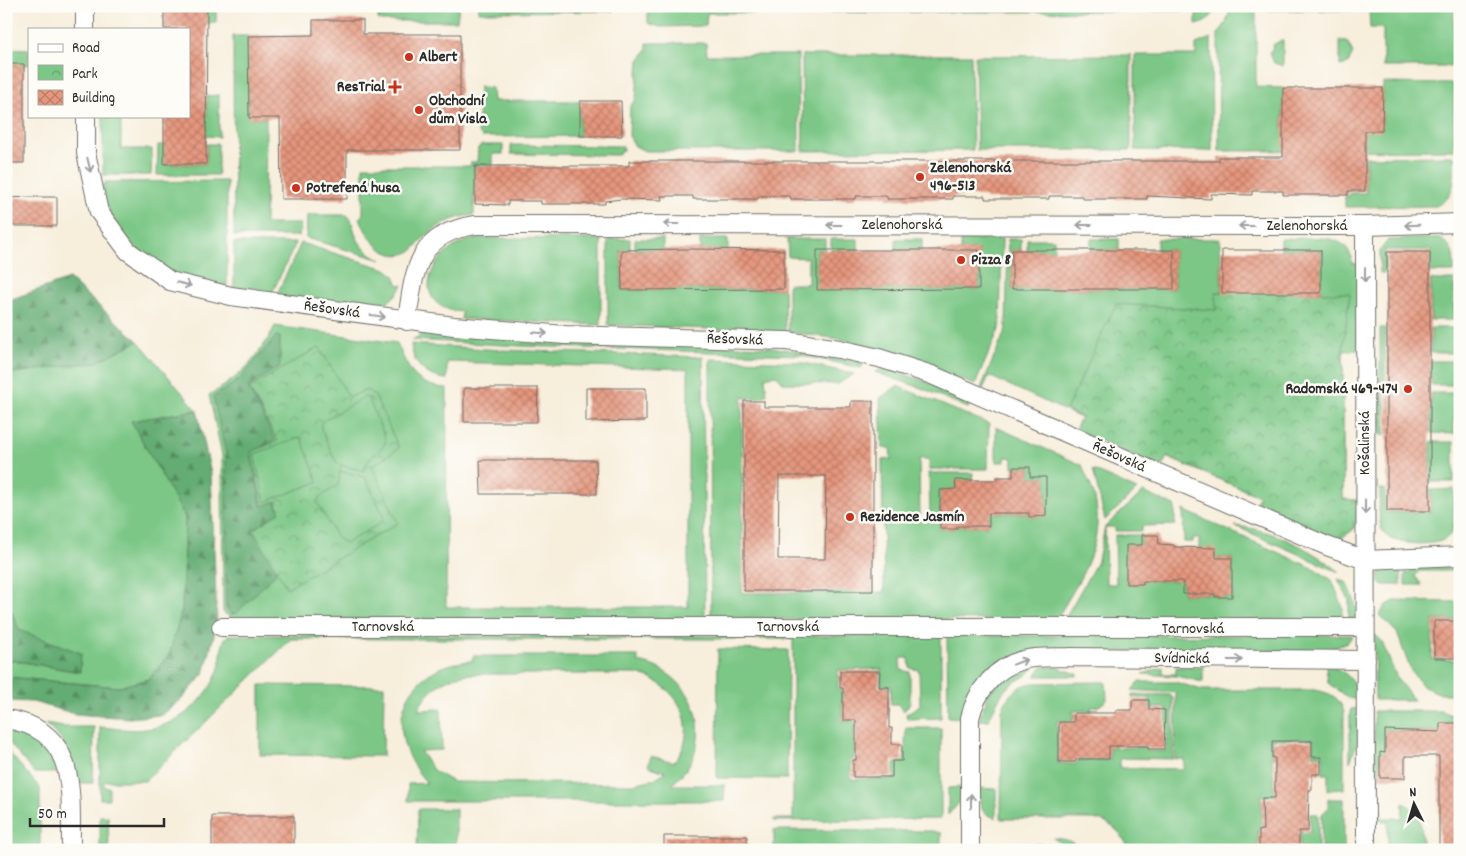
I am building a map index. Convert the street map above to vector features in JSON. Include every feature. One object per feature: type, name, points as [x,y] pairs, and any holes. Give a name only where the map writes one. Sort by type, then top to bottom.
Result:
[{"type":"street","points":[[85,6],[86,28]]},
{"type":"street","name":"Řešovská","points":[[86,118],[86,152],[99,212],[128,251],[170,281],[231,296],[407,321],[565,335],[787,341],[839,349],[879,358],[932,375],[1227,504],[1365,560],[1460,556]]},
{"type":"street","name":"Zelenohorská","points":[[407,321],[416,267],[425,249],[448,231],[476,225],[1365,226],[1460,223]]},
{"type":"street","name":"Košalinská","points":[[1365,226],[1366,660]]},
{"type":"street","name":"Tarnovská","points":[[221,627],[1355,627]]},
{"type":"street","name":"Svídnická","points":[[970,850],[970,718],[973,704],[983,687],[996,674],[1023,660],[1070,657],[1366,660]]},
{"type":"street","points":[[1366,660],[1366,850]]},
{"type":"street","points":[[6,719],[21,721],[38,728],[63,757],[69,772],[70,850]]},
{"type":"green space","points":[[207,6],[216,6],[216,23],[207,23]]},
{"type":"green space","points":[[378,6],[459,6],[457,21],[381,21],[378,19]]},
{"type":"green space","points":[[479,6],[611,6],[613,11],[478,12]]},
{"type":"green space","points":[[648,6],[1215,6],[1209,19],[1196,25],[1196,11],[707,13],[706,26],[660,27],[648,23]]},
{"type":"green space","points":[[1231,6],[1454,6],[1454,65],[1444,67],[1383,67],[1383,28],[1370,28],[1369,11],[1256,10],[1256,87],[1283,88],[1283,131],[1382,130],[1383,83],[1454,84],[1454,150],[1219,151],[1218,34],[1226,23]]},
{"type":"green space","points":[[233,36],[248,36],[249,118],[266,118],[265,224],[301,224],[299,236],[234,236]]},
{"type":"green space","points":[[1211,38],[1212,151],[1135,150],[1135,55],[1196,55],[1196,44]]},
{"type":"green space","points":[[1283,40],[1283,66],[1274,63],[1270,53],[1274,44]]},
{"type":"green space","points":[[1340,40],[1348,43],[1353,53],[1348,64],[1340,66]]},
{"type":"green space","points":[[647,43],[706,43],[707,55],[798,55],[799,151],[645,151],[635,146],[629,136],[630,106],[636,99],[639,60],[647,50]]},
{"type":"green space","points":[[6,48],[28,49],[28,65],[6,64]]},
{"type":"green space","points":[[802,55],[971,55],[973,150],[803,151]]},
{"type":"green space","points":[[1131,55],[1131,150],[977,150],[975,56]]},
{"type":"green space","points":[[479,87],[492,88],[493,101],[580,101],[580,136],[482,137],[478,133]]},
{"type":"green space","points":[[219,95],[219,137],[206,136],[207,96]]},
{"type":"green space","points":[[103,118],[121,118],[121,149],[152,149],[151,175],[103,175]]},
{"type":"green space","points":[[207,144],[218,144],[218,175],[157,175],[158,145],[164,145],[164,164],[206,164]]},
{"type":"green space","points":[[482,145],[503,145],[503,154],[493,154],[493,165],[474,165],[474,215],[452,220],[439,226],[427,235],[414,249],[399,255],[383,250],[371,239],[360,217],[363,214],[363,166],[470,166],[471,162],[477,162],[478,148]]},
{"type":"green space","points":[[511,145],[623,146],[623,150],[617,155],[511,154]]},
{"type":"green space","points":[[1454,156],[1454,178],[1451,191],[1443,202],[1436,206],[1345,207],[1345,196],[1350,196],[1350,193],[1366,193],[1366,157]]},
{"type":"green space","points":[[227,181],[227,288],[175,275],[155,265],[134,247],[117,225],[104,199],[100,186],[105,185],[105,182]]},
{"type":"green space","points":[[307,215],[347,215],[351,220],[356,237],[360,243],[368,252],[382,260],[306,238]]},
{"type":"green space","points":[[480,238],[601,239],[601,325],[461,319],[462,312],[444,308],[433,299],[429,287],[431,275],[438,262],[449,251],[463,242]]},
{"type":"green space","points":[[1325,238],[1335,240],[1344,245],[1349,252],[1352,263],[1358,264],[1358,350],[1343,351],[1343,499],[1356,523],[1353,530],[1339,539],[1259,496],[1166,457],[989,376],[983,389],[981,388],[1006,329],[1008,239],[1021,239],[1021,250],[1012,250],[1012,289],[1174,289],[1174,250],[1157,250],[1157,239],[1220,239],[1222,293],[1321,293],[1321,250],[1281,250],[1281,239]]},
{"type":"green space","points":[[1438,238],[1447,244],[1452,252],[1454,272],[1431,272],[1431,250],[1385,250],[1385,273],[1380,273],[1380,251],[1388,240]]},
{"type":"green space","points":[[608,239],[630,239],[630,250],[621,250],[622,290],[784,289],[785,332],[608,325]]},
{"type":"green space","points":[[635,239],[663,239],[663,250],[635,250]]},
{"type":"green space","points":[[700,239],[728,239],[728,250],[700,250]]},
{"type":"green space","points":[[787,239],[825,239],[825,250],[817,250],[817,289],[979,289],[979,250],[961,250],[961,239],[1002,239],[1000,327],[975,385],[888,351],[840,339],[788,332],[788,284],[808,284],[808,258],[788,257]]},
{"type":"green space","points":[[831,239],[858,239],[858,250],[831,250]]},
{"type":"green space","points":[[896,239],[922,239],[922,250],[896,250]]},
{"type":"green space","points":[[1027,239],[1054,239],[1054,250],[1027,250]]},
{"type":"green space","points":[[1091,239],[1119,239],[1119,250],[1091,250]]},
{"type":"green space","points":[[234,243],[296,243],[271,295],[234,289]]},
{"type":"green space","points":[[301,243],[386,269],[395,276],[397,284],[403,285],[390,300],[372,309],[276,296]]},
{"type":"green space","points":[[69,279],[138,341],[97,362],[6,374],[6,301]]},
{"type":"green space","points":[[1431,280],[1454,280],[1454,320],[1431,320]]},
{"type":"green space","points":[[1216,292],[1350,293],[1343,348],[1343,499],[1358,500],[1354,526],[1346,535],[1332,540],[1253,509],[1259,496],[1167,457],[1161,468],[1075,430],[1081,417],[1066,410],[1116,304],[1216,310]]},
{"type":"green space","points":[[275,326],[397,343],[409,369],[414,375],[427,384],[447,388],[446,607],[688,607],[688,369],[447,362],[447,379],[433,376],[422,369],[414,358],[411,344],[502,350],[703,357],[705,619],[233,619],[223,612],[222,455],[209,395],[230,382],[247,366],[262,348]]},
{"type":"green space","points":[[1380,328],[1385,328],[1385,386],[1380,386]]},
{"type":"green space","points":[[1431,328],[1454,328],[1454,353],[1431,353]]},
{"type":"green space","points":[[426,332],[543,340],[772,347],[864,363],[861,368],[801,355],[521,346],[412,340]]},
{"type":"green space","points":[[276,336],[280,337],[280,366],[248,387],[275,440],[251,452],[261,506],[275,502],[284,519],[275,574],[237,613],[231,614],[226,608],[226,454],[213,397],[239,380]]},
{"type":"green space","points":[[138,341],[197,410],[132,421],[185,517],[182,611],[169,655],[149,679],[118,687],[6,677],[6,659],[79,672],[19,630],[6,598],[6,374],[97,362]]},
{"type":"green space","points":[[319,347],[349,397],[367,390],[375,396],[399,448],[372,466],[398,523],[287,588],[253,530],[280,512],[276,501],[263,506],[251,452],[278,441],[249,388]],"holes":[[[364,397],[369,399],[386,441],[381,449],[368,461],[364,471],[337,464],[321,429],[321,423],[326,419]],[[301,437],[318,482],[265,502],[254,454]],[[340,471],[365,477],[384,517],[381,523],[346,543],[338,539],[317,502],[319,498],[338,485]]]},
{"type":"green space","points":[[710,359],[799,362],[854,374],[838,384],[784,383],[776,375],[765,377],[767,395],[758,398],[742,398],[742,593],[884,592],[882,460],[891,459],[890,448],[882,448],[880,398],[897,386],[989,424],[988,469],[929,469],[929,459],[919,459],[920,520],[930,520],[929,473],[973,473],[972,480],[956,480],[956,489],[940,490],[940,529],[956,529],[957,526],[989,526],[989,510],[997,513],[1029,513],[1029,517],[1046,516],[1046,477],[1030,477],[1030,467],[1013,467],[1013,458],[1005,457],[1005,462],[996,462],[996,427],[1082,465],[1095,498],[1096,531],[1088,562],[1056,620],[711,619]]},
{"type":"green space","points":[[1431,361],[1454,361],[1454,385],[1431,385]]},
{"type":"green space","points":[[886,368],[927,382],[971,402],[968,408],[924,389],[875,372]]},
{"type":"green space","points":[[1380,393],[1385,393],[1385,435],[1380,435]]},
{"type":"green space","points":[[1431,393],[1454,393],[1454,434],[1431,433]]},
{"type":"green space","points":[[197,410],[211,474],[217,624],[204,674],[182,699],[162,715],[129,718],[75,714],[33,702],[6,701],[6,677],[118,687],[149,679],[169,655],[182,611],[185,517],[131,421]]},
{"type":"green space","points":[[1431,442],[1454,442],[1454,482],[1431,482]]},
{"type":"green space","points":[[1093,470],[1137,490],[1105,520]]},
{"type":"green space","points":[[1380,489],[1385,489],[1385,512],[1431,512],[1431,490],[1454,489],[1453,531],[1448,537],[1435,543],[1419,544],[1393,540],[1381,528],[1379,511]]},
{"type":"green space","points":[[1143,492],[1175,506],[1175,525],[1142,526],[1142,531],[1115,531],[1115,527],[1105,527]]},
{"type":"green space","points":[[1183,510],[1315,569],[1332,580],[1343,608],[1342,620],[1064,620],[1098,560],[1105,527],[1106,584],[1116,584],[1115,535],[1142,535],[1142,545],[1126,545],[1126,584],[1142,584],[1143,581],[1175,581],[1183,578],[1183,594],[1215,594],[1215,597],[1232,597],[1232,558],[1216,558],[1199,548],[1199,538],[1193,538],[1193,542],[1184,542]]},
{"type":"green space","points":[[1235,526],[1263,531],[1291,542],[1330,564],[1341,573]]},
{"type":"green space","points":[[1401,565],[1401,567],[1397,568],[1397,573],[1401,573],[1401,585],[1384,585],[1379,582],[1378,577],[1382,570]]},
{"type":"green space","points":[[1405,565],[1460,565],[1460,571],[1419,571],[1415,576],[1422,585],[1405,585],[1405,573],[1410,573],[1411,568],[1406,568]]},
{"type":"green space","points":[[1338,579],[1346,582],[1354,599],[1358,618],[1349,619],[1349,600]]},
{"type":"green space","points":[[6,598],[19,630],[81,653],[80,672],[6,659]]},
{"type":"green space","points":[[1394,601],[1460,602],[1460,620],[1433,620],[1432,659],[1460,660],[1460,694],[1441,694],[1424,687],[1411,671],[1397,633],[1380,615],[1385,606]]},
{"type":"green space","points":[[1374,634],[1381,640],[1398,680],[1414,700],[1375,700]]},
{"type":"green space","points":[[228,635],[941,636],[941,718],[907,719],[906,714],[920,705],[919,670],[910,668],[909,658],[902,658],[900,661],[901,670],[910,672],[910,703],[904,711],[897,704],[891,704],[891,686],[881,686],[881,669],[838,670],[838,689],[842,690],[842,721],[858,721],[858,727],[854,727],[854,759],[851,759],[851,779],[894,779],[894,763],[904,762],[906,728],[941,728],[941,819],[774,821],[774,819],[793,819],[793,639],[291,639],[145,781],[104,781],[104,787],[109,787],[109,799],[100,799],[100,727],[129,730],[146,729],[170,723],[181,717],[208,690],[219,668],[225,638]]},
{"type":"green space","points":[[1353,635],[1347,643],[1328,651],[1031,652],[964,718],[948,717],[947,636]]},
{"type":"green space","points":[[718,649],[788,650],[787,779],[717,778]]},
{"type":"green space","points":[[473,656],[638,656],[638,662],[655,667],[683,687],[692,701],[697,717],[698,734],[695,751],[687,768],[672,785],[725,785],[724,801],[408,801],[408,784],[427,783],[412,764],[404,743],[402,723],[405,705],[414,688],[428,675],[447,665],[472,661]],"holes":[[[469,674],[635,674],[649,678],[673,696],[681,708],[685,721],[686,734],[683,748],[674,762],[651,756],[648,766],[665,772],[654,779],[634,784],[453,782],[434,771],[420,751],[442,750],[441,709],[418,710],[422,702],[433,690],[452,678]]]},
{"type":"green space","points":[[1326,666],[1339,670],[1349,677],[1355,687],[1358,700],[1348,698],[1328,683]]},
{"type":"green space","points":[[1034,667],[1010,685],[1003,693],[988,720],[979,721],[986,701],[997,685],[1013,673]]},
{"type":"green space","points":[[1041,667],[1056,667],[1078,674],[1077,676],[1035,676]]},
{"type":"green space","points":[[1163,667],[1163,674],[1176,674],[1176,667],[1203,667],[1203,682],[1176,676],[1143,674]]},
{"type":"green space","points":[[1106,682],[1107,700],[1099,706],[1092,707],[1091,711],[1073,711],[1073,721],[1057,721],[1058,763],[1077,764],[1078,760],[1110,760],[1110,744],[1114,744],[1115,748],[1146,747],[1146,751],[1166,751],[1167,708],[1150,708],[1150,698],[1132,698],[1132,694],[1170,695],[1173,698],[1173,759],[1120,758],[1120,768],[1184,769],[1184,759],[1175,759],[1176,693],[1132,690],[1139,682],[1175,682],[1202,690],[1315,690],[1325,692],[1337,699],[1344,712],[1344,789],[1328,790],[1328,774],[1323,774],[1323,756],[1313,755],[1313,739],[1271,739],[1274,791],[1277,791],[1277,796],[1261,796],[1261,828],[1258,829],[1258,849],[1300,849],[1300,833],[1310,832],[1310,814],[1318,814],[1318,850],[1129,850],[1116,829],[1094,819],[1001,819],[1002,710],[1009,696],[1017,689],[1031,683]]},
{"type":"green space","points":[[260,685],[384,686],[383,756],[260,755]]},
{"type":"green space","points":[[1358,708],[1358,741],[1350,762],[1350,712],[1351,709]]},
{"type":"green space","points":[[1374,711],[1441,711],[1460,718],[1460,723],[1441,723],[1440,732],[1386,730],[1385,753],[1380,753],[1380,778],[1374,765]]},
{"type":"green space","points":[[45,724],[64,727],[94,727],[93,783],[77,783],[71,757],[58,736]]},
{"type":"green space","points":[[6,727],[26,733],[46,747],[59,773],[34,773],[6,739]]},
{"type":"green space","points":[[6,749],[40,788],[40,847],[6,847]]},
{"type":"green space","points":[[963,787],[959,803],[948,815],[948,788]]},
{"type":"green space","points":[[979,788],[996,789],[996,818],[984,811],[979,798]]},
{"type":"green space","points":[[1328,799],[1344,799],[1344,850],[1321,850],[1322,814],[1328,808]]},
{"type":"green space","points":[[1403,803],[1410,807],[1418,817],[1421,829],[1422,850],[1388,850],[1388,821],[1374,821],[1374,810],[1381,805],[1381,818],[1402,818]]},
{"type":"green space","points":[[418,809],[456,809],[456,850],[417,850]]},
{"type":"green space","points":[[100,816],[108,816],[109,850],[100,850]]},
{"type":"green space","points":[[774,830],[932,831],[941,833],[941,850],[774,850]]},
{"type":"green space","points":[[1053,838],[1071,842],[1079,850],[1062,850],[1060,843]]},
{"type":"green space","points":[[995,843],[1051,844],[1053,850],[994,850]]},
{"type":"building","points":[[164,6],[207,6],[206,164],[164,164],[164,118],[190,118],[190,28],[164,28]]},
{"type":"building","points":[[313,20],[363,20],[363,34],[460,34],[460,150],[347,150],[347,199],[281,199],[280,118],[249,118],[248,36],[313,35]]},
{"type":"building","points":[[6,64],[24,64],[24,163],[6,163]]},
{"type":"building","points":[[1283,88],[1383,88],[1382,131],[1365,131],[1365,191],[1348,191],[1348,195],[1283,195],[1283,191],[1252,191],[1252,195],[1211,194],[1211,199],[1147,196],[1147,199],[1082,199],[1082,196],[1049,196],[1049,199],[985,199],[985,196],[953,196],[953,199],[887,199],[887,196],[856,196],[856,199],[791,199],[790,196],[758,196],[758,199],[693,199],[693,196],[661,196],[662,200],[621,199],[605,201],[605,204],[541,204],[541,201],[508,201],[508,205],[475,204],[475,166],[629,166],[629,161],[1219,161],[1219,157],[1283,157]]},
{"type":"building","points":[[580,101],[621,101],[622,136],[580,136]]},
{"type":"building","points":[[57,197],[57,226],[6,226],[6,198]]},
{"type":"building","points":[[621,250],[784,250],[784,289],[622,290]]},
{"type":"building","points":[[817,250],[979,250],[979,289],[817,290]]},
{"type":"building","points":[[1012,250],[1174,250],[1174,289],[1012,289]]},
{"type":"building","points":[[1222,250],[1321,250],[1321,293],[1222,293]]},
{"type":"building","points":[[1387,252],[1430,252],[1430,511],[1387,511]]},
{"type":"building","points":[[464,388],[538,388],[537,422],[464,422]]},
{"type":"building","points":[[586,388],[646,388],[646,421],[586,422]]},
{"type":"building","name":"Rezidence Jasmín","points":[[744,401],[764,401],[764,407],[851,407],[851,401],[873,401],[873,591],[744,591]],"holes":[[[779,476],[826,476],[825,559],[778,559]]]},
{"type":"building","points":[[480,460],[596,460],[597,494],[481,494]]},
{"type":"building","points":[[1013,467],[1030,467],[1030,477],[1046,477],[1046,516],[1029,517],[1029,513],[989,513],[989,526],[957,526],[957,529],[940,529],[940,490],[956,489],[955,480],[997,480],[997,477],[1013,477]]},
{"type":"building","points":[[1142,535],[1158,535],[1159,544],[1174,545],[1174,547],[1216,548],[1216,558],[1232,558],[1232,597],[1215,597],[1215,594],[1183,594],[1183,581],[1143,581],[1143,584],[1126,584],[1126,545],[1142,545]]},
{"type":"building","points":[[1434,621],[1460,621],[1460,658],[1434,658]]},
{"type":"building","points":[[840,671],[880,671],[879,687],[889,687],[889,728],[892,728],[892,744],[902,744],[902,761],[892,761],[892,777],[853,777],[853,760],[856,760],[856,720],[843,720],[843,688],[840,688]]},
{"type":"building","points":[[1132,700],[1149,700],[1149,709],[1165,710],[1164,749],[1148,749],[1148,746],[1109,746],[1109,759],[1076,759],[1076,762],[1059,762],[1059,722],[1074,722],[1074,713],[1116,713],[1116,710],[1132,710]]},
{"type":"building","points":[[1440,723],[1460,723],[1460,850],[1439,850],[1439,756],[1405,756],[1405,778],[1380,778],[1380,752],[1385,753],[1385,730],[1440,732]]},
{"type":"building","points":[[1272,741],[1312,741],[1312,757],[1321,757],[1321,774],[1312,774],[1312,790],[1309,790],[1308,831],[1299,831],[1299,847],[1259,847],[1259,830],[1263,830],[1262,798],[1275,798],[1275,758],[1272,758]]},
{"type":"building","points":[[212,816],[294,816],[294,850],[212,850]]},
{"type":"building","points":[[664,836],[747,836],[747,850],[664,850]]},
{"type":"place","name":"Albert","points":[[409,57]]},
{"type":"place","name":"ResTrial","points":[[395,87]]},
{"type":"place","name":"Obchodní dům Visla","points":[[419,110]]},
{"type":"place","name":"Zelenohorská 496-513","points":[[920,177]]},
{"type":"place","name":"Potrefená husa","points":[[296,188]]},
{"type":"place","name":"Pizza 8","points":[[961,260]]},
{"type":"place","name":"Radomská 469-474","points":[[1408,389]]},
{"type":"place","name":"Rezidence Jasmín","points":[[850,517]]}]
